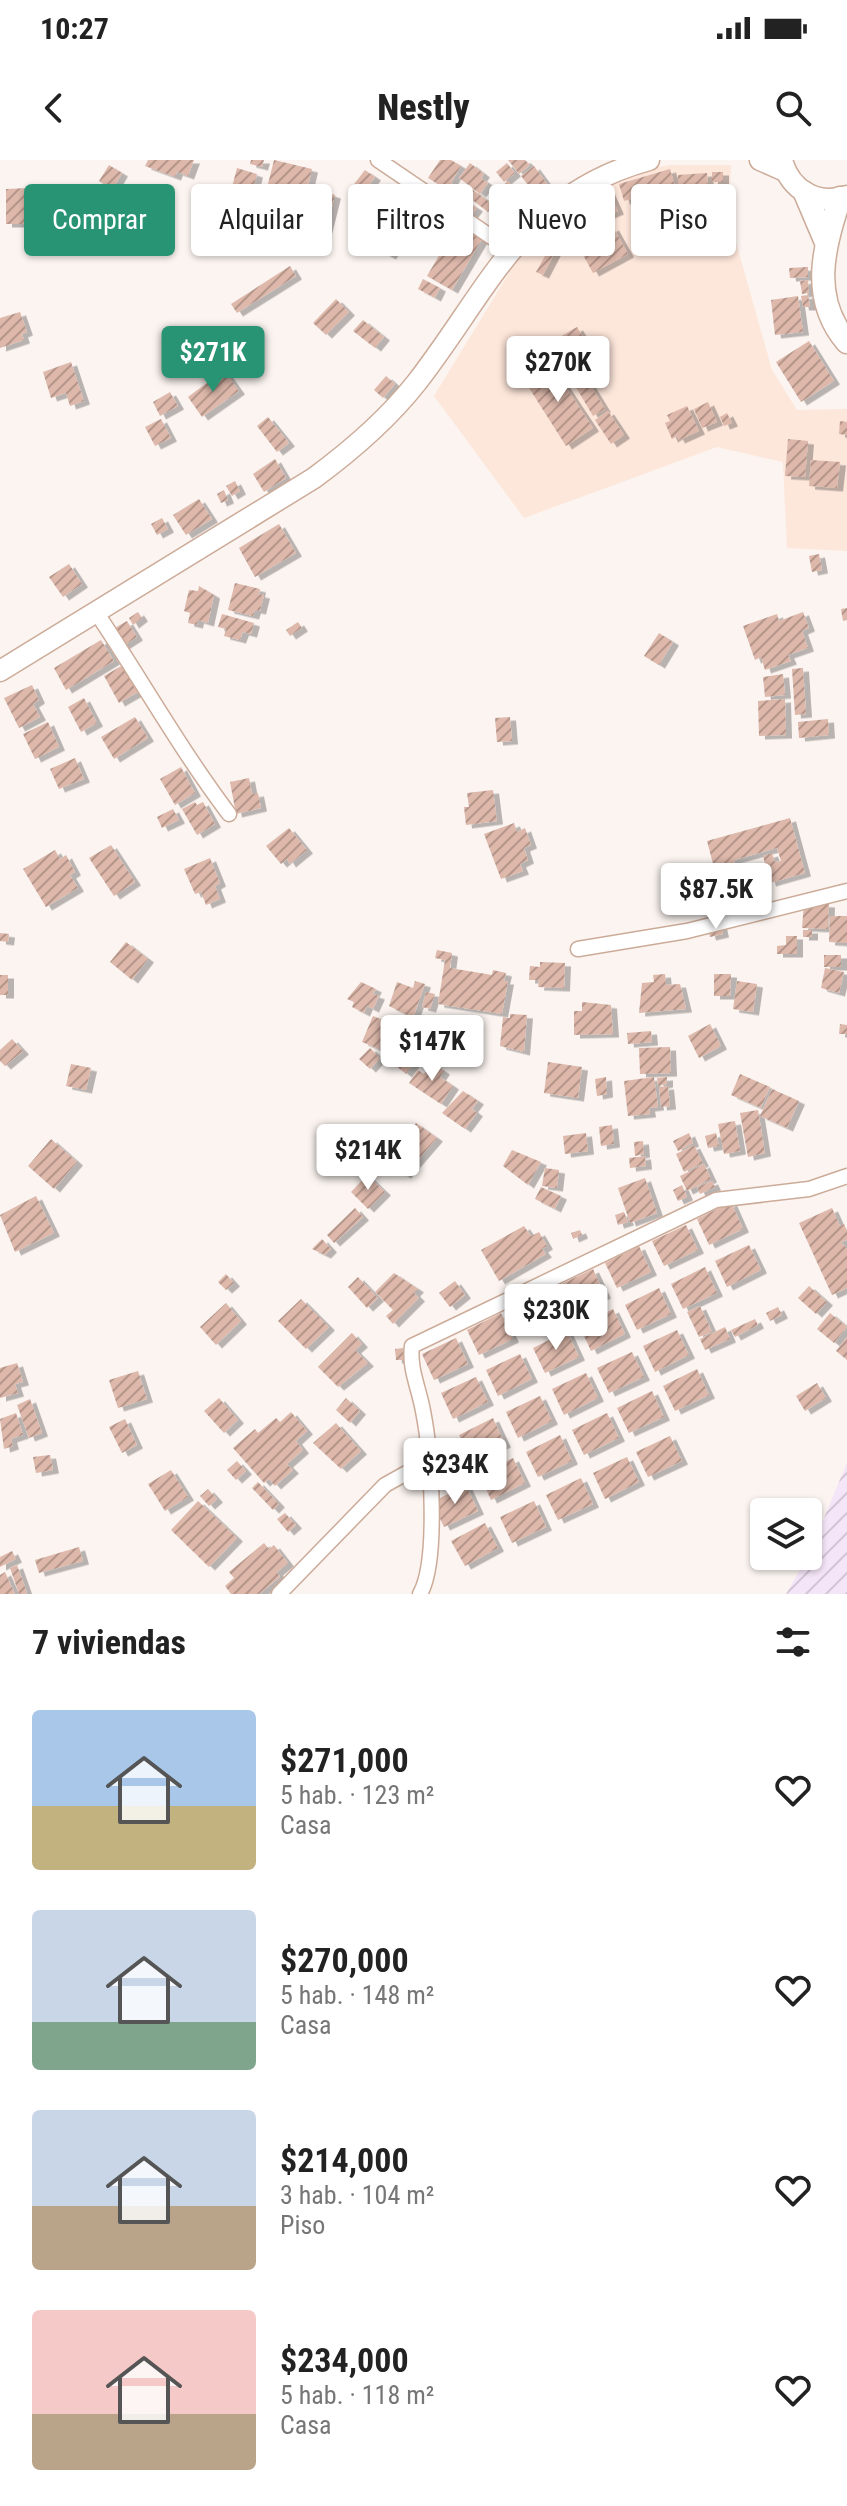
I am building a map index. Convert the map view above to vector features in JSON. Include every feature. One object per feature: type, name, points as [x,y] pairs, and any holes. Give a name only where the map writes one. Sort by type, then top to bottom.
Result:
[{"type":"main road","points":[[586,184],[613,169],[649,160]]},
{"type":"main road","points":[[760,160],[784,165],[805,193],[825,240]]},
{"type":"main road","points":[[805,193],[816,198],[843,197],[825,240],[825,298],[847,342]]},
{"type":"main road","points":[[0,671],[314,478],[370,433],[423,374],[504,256]]},
{"type":"street","points":[[378,160],[489,235]]},
{"type":"street","points":[[96,612],[156,702],[183,752],[229,814]]},
{"type":"street","points":[[578,949],[687,931],[847,891]]},
{"type":"street","points":[[420,1594],[431,1561],[428,1461],[423,1411],[410,1362],[412,1346],[716,1200],[809,1189],[847,1176]]},
{"type":"street","points":[[279,1594],[385,1485],[428,1461]]},
{"type":"shaded area","points":[[670,165],[731,165],[730,184],[631,184],[631,256],[736,256],[736,243],[772,370],[797,410],[847,409],[847,551],[787,548],[783,462],[717,447],[524,518],[434,396],[519,256],[615,256],[615,184],[591,184],[598,178]]},
{"type":"shaded area","points":[[847,1463],[847,1594],[786,1594],[800,1570],[822,1570],[822,1523]]},
{"type":"building","points":[[148,160],[194,160],[188,176],[177,172],[175,177],[145,166]]},
{"type":"building","points":[[251,160],[264,160],[262,167],[250,164]]},
{"type":"building","points":[[274,160],[312,169],[309,184],[268,184]]},
{"type":"building","points":[[440,160],[451,160],[461,166],[453,184],[438,184],[428,178]]},
{"type":"building","points":[[508,160],[525,160],[530,165],[519,174]]},
{"type":"building","points":[[470,163],[484,174],[481,178],[488,183],[480,194],[473,189],[473,184],[467,184],[459,178]]},
{"type":"building","points":[[507,163],[515,173],[504,182],[496,172]]},
{"type":"building","points":[[109,165],[122,173],[116,184],[99,181]]},
{"type":"building","points":[[534,166],[547,184],[527,184],[521,176]]},
{"type":"building","points":[[237,168],[257,174],[254,184],[233,184]]},
{"type":"building","points":[[670,169],[674,184],[631,184],[631,199],[624,201],[619,184]]},
{"type":"building","points":[[365,170],[375,177],[370,184],[354,184]]},
{"type":"building","points":[[712,172],[723,172],[723,182],[712,182]]},
{"type":"building","points":[[707,173],[708,184],[678,184],[678,175]]},
{"type":"building","points":[[24,188],[24,224],[6,224],[6,189]]},
{"type":"building","points":[[473,190],[489,202],[488,212],[473,201]]},
{"type":"building","points":[[615,231],[628,254],[593,273],[584,256],[615,256]]},
{"type":"building","points":[[473,234],[482,239],[473,254]]},
{"type":"building","points":[[439,256],[472,256],[452,290],[427,276]]},
{"type":"building","points":[[545,256],[553,256],[543,275],[536,272]]},
{"type":"building","points":[[290,266],[296,276],[237,313],[231,304]]},
{"type":"building","points":[[808,267],[808,277],[790,278],[789,268]]},
{"type":"building","points":[[423,279],[440,288],[435,298],[418,289]]},
{"type":"building","points":[[808,280],[809,293],[802,294],[800,281]]},
{"type":"building","points":[[808,295],[810,307],[803,307],[801,296]]},
{"type":"building","points":[[798,296],[803,332],[775,335],[771,300]]},
{"type":"building","points":[[336,299],[349,312],[326,335],[313,323]]},
{"type":"building","points":[[20,312],[27,332],[22,334],[24,340],[0,348],[0,318]]},
{"type":"building","points":[[363,320],[384,337],[375,348],[353,331]]},
{"type":"building","points":[[577,327],[600,365],[571,382],[553,353],[563,347],[558,338]]},
{"type":"building","points":[[809,341],[834,381],[801,402],[776,362]]},
{"type":"building","points":[[71,362],[84,401],[70,406],[66,393],[51,398],[43,372]]},
{"type":"building","points":[[550,363],[593,428],[566,446],[524,380]]},
{"type":"building","points":[[224,370],[239,391],[202,417],[188,397]]},
{"type":"building","points":[[386,376],[395,384],[383,398],[374,390]]},
{"type":"building","points":[[585,376],[605,409],[593,416],[574,384]]},
{"type":"building","points":[[170,392],[178,406],[160,416],[153,402]]},
{"type":"building","points":[[708,402],[717,422],[702,428],[694,409]]},
{"type":"building","points":[[687,406],[699,431],[679,440],[677,436],[672,439],[665,423],[670,421],[667,415]]},
{"type":"building","points":[[608,411],[624,435],[611,444],[595,420]]},
{"type":"building","points":[[727,413],[732,423],[724,426],[720,417]]},
{"type":"building","points":[[268,417],[289,443],[277,452],[257,426]]},
{"type":"building","points":[[161,419],[171,438],[155,446],[145,427]]},
{"type":"building","points":[[840,421],[847,422],[847,435],[839,434]]},
{"type":"building","points":[[788,439],[808,441],[805,477],[785,476]]},
{"type":"building","points":[[275,459],[286,478],[264,492],[253,474]]},
{"type":"building","points":[[811,460],[840,462],[837,488],[809,486]]},
{"type":"building","points":[[235,481],[240,491],[232,496],[226,486]]},
{"type":"building","points":[[224,490],[228,500],[221,503],[217,494]]},
{"type":"building","points":[[199,499],[212,519],[186,535],[173,515]]},
{"type":"building","points":[[162,518],[168,529],[157,535],[151,524]]},
{"type":"building","points":[[279,524],[296,553],[255,577],[239,548]]},
{"type":"building","points":[[819,554],[822,570],[812,572],[809,556]]},
{"type":"building","points":[[69,564],[82,584],[63,597],[49,577]]},
{"type":"building","points":[[235,583],[260,589],[259,594],[264,595],[260,611],[255,610],[253,616],[228,610]]},
{"type":"building","points":[[199,586],[214,595],[208,623],[198,620],[197,625],[188,623],[190,613],[184,611],[189,590],[198,591]]},
{"type":"building","points":[[847,608],[847,620],[843,621],[841,609]]},
{"type":"building","points":[[138,612],[142,618],[133,625],[129,618]]},
{"type":"building","points":[[803,612],[809,628],[802,631],[808,648],[788,655],[791,661],[765,670],[761,657],[755,660],[743,626],[777,614],[779,621]]},
{"type":"building","points":[[222,614],[254,623],[251,634],[243,632],[240,640],[224,636],[226,629],[218,627]]},
{"type":"building","points":[[127,621],[137,637],[123,646],[113,629]]},
{"type":"building","points":[[298,622],[302,628],[290,636],[286,630]]},
{"type":"building","points":[[659,633],[673,642],[659,665],[644,656]]},
{"type":"building","points":[[101,640],[114,661],[66,690],[54,668]]},
{"type":"building","points":[[123,665],[138,692],[119,703],[104,676]]},
{"type":"building","points":[[803,668],[806,714],[795,715],[792,669]]},
{"type":"building","points":[[783,674],[785,695],[765,697],[763,677]]},
{"type":"building","points":[[32,685],[39,700],[33,704],[40,717],[19,728],[4,698]]},
{"type":"building","points":[[84,698],[97,723],[81,732],[68,707]]},
{"type":"building","points":[[785,699],[786,735],[759,736],[758,701]]},
{"type":"building","points":[[135,717],[148,738],[114,759],[101,737]]},
{"type":"building","points":[[510,717],[512,741],[497,742],[495,718]]},
{"type":"building","points":[[828,719],[829,735],[799,738],[798,722]]},
{"type":"building","points":[[48,722],[59,747],[35,759],[23,734]]},
{"type":"building","points":[[75,758],[84,779],[59,789],[50,769]]},
{"type":"building","points":[[181,767],[195,793],[175,805],[160,779]]},
{"type":"building","points":[[249,778],[252,794],[258,793],[261,808],[236,814],[230,782]]},
{"type":"building","points":[[493,790],[497,821],[466,825],[464,807],[469,807],[467,793]]},
{"type":"building","points":[[195,802],[197,805],[203,802],[215,824],[197,835],[182,809]]},
{"type":"building","points":[[173,809],[179,820],[162,828],[157,817]]},
{"type":"building","points":[[790,818],[805,873],[770,883],[763,856],[772,853],[775,862],[781,861],[777,848],[734,860],[743,893],[748,892],[743,874],[759,869],[766,896],[739,903],[736,894],[722,898],[707,841]]},
{"type":"building","points":[[514,823],[517,832],[525,828],[531,845],[524,848],[528,860],[520,864],[523,871],[501,879],[484,834]]},
{"type":"building","points":[[289,828],[307,850],[290,864],[287,859],[281,864],[266,846]]},
{"type":"building","points":[[111,845],[135,882],[114,896],[89,858]]},
{"type":"building","points":[[55,850],[60,859],[66,855],[75,872],[70,875],[78,888],[46,907],[23,869]]},
{"type":"building","points":[[210,858],[220,883],[215,886],[220,899],[206,905],[201,892],[195,894],[184,869]]},
{"type":"building","points":[[804,903],[829,904],[828,929],[802,928]]},
{"type":"building","points":[[830,916],[847,916],[847,943],[829,942]]},
{"type":"building","points":[[721,925],[723,934],[710,937],[708,928]]},
{"type":"building","points":[[803,930],[812,930],[812,937],[803,937]]},
{"type":"building","points":[[0,933],[9,934],[8,942],[0,941]]},
{"type":"building","points":[[786,936],[797,936],[797,954],[777,954],[777,946],[786,945]]},
{"type":"building","points":[[126,942],[148,959],[132,980],[110,962]]},
{"type":"building","points":[[437,950],[452,953],[450,968],[492,975],[493,970],[506,973],[504,981],[508,981],[502,1014],[438,1004],[445,960],[435,958]]},
{"type":"building","points":[[824,955],[841,955],[841,967],[824,967]]},
{"type":"building","points":[[540,962],[565,963],[564,988],[538,987],[539,980],[529,980],[530,966],[540,967]]},
{"type":"building","points":[[825,968],[844,972],[839,993],[821,988]]},
{"type":"building","points":[[665,974],[666,985],[680,984],[686,1009],[639,1013],[642,983],[654,982],[653,975]]},
{"type":"building","points":[[714,974],[731,974],[730,996],[714,996]]},
{"type":"building","points":[[0,975],[8,975],[8,995],[0,995]]},
{"type":"building","points":[[415,981],[425,984],[413,1018],[389,1006],[397,982],[413,988]]},
{"type":"building","points":[[737,981],[757,984],[753,1012],[733,1009]]},
{"type":"building","points":[[361,982],[376,989],[373,994],[379,996],[373,1009],[367,1006],[364,1013],[352,1007],[354,1002],[347,999]]},
{"type":"building","points":[[426,992],[435,994],[430,1009],[422,1007]]},
{"type":"building","points":[[582,1002],[611,1005],[613,1034],[574,1035],[574,1011],[582,1011]]},
{"type":"building","points":[[510,1014],[527,1015],[524,1052],[500,1046],[503,1017],[510,1018]]},
{"type":"building","points":[[373,1016],[391,1023],[379,1049],[362,1042]]},
{"type":"building","points":[[419,1018],[438,1032],[422,1053],[400,1036],[412,1020],[415,1023]]},
{"type":"building","points":[[441,1021],[464,1023],[462,1044],[439,1042]]},
{"type":"building","points":[[710,1024],[721,1046],[699,1058],[688,1036]]},
{"type":"building","points":[[840,1024],[847,1025],[847,1034],[839,1034]]},
{"type":"building","points":[[651,1031],[652,1042],[628,1044],[627,1033]]},
{"type":"building","points":[[12,1039],[23,1051],[5,1066],[0,1061],[0,1050]]},
{"type":"building","points":[[399,1041],[419,1056],[406,1074],[386,1058]]},
{"type":"building","points":[[670,1047],[671,1073],[640,1074],[639,1048]]},
{"type":"building","points":[[370,1048],[380,1058],[370,1069],[359,1059]]},
{"type":"building","points":[[548,1062],[582,1067],[578,1098],[544,1093]]},
{"type":"building","points":[[432,1063],[444,1071],[440,1077],[453,1086],[441,1104],[409,1083],[418,1070],[424,1074]]},
{"type":"building","points":[[71,1064],[91,1068],[86,1090],[66,1086]]},
{"type":"building","points":[[740,1074],[770,1087],[761,1108],[731,1095]]},
{"type":"building","points":[[606,1077],[607,1094],[597,1096],[595,1079]]},
{"type":"building","points":[[654,1077],[658,1107],[649,1108],[650,1114],[628,1116],[624,1081]]},
{"type":"building","points":[[667,1077],[667,1084],[658,1086],[657,1078]]},
{"type":"building","points":[[668,1086],[670,1106],[661,1107],[659,1087]]},
{"type":"building","points":[[772,1089],[799,1101],[787,1128],[760,1116]]},
{"type":"building","points":[[463,1091],[478,1101],[472,1109],[477,1113],[465,1129],[442,1113]]},
{"type":"building","points":[[758,1110],[765,1153],[748,1157],[740,1113]]},
{"type":"building","points":[[735,1121],[740,1151],[724,1154],[718,1124]]},
{"type":"building","points":[[416,1123],[437,1138],[405,1175],[388,1163],[393,1155],[378,1145],[384,1136],[396,1143],[407,1126],[412,1129]]},
{"type":"building","points":[[612,1125],[614,1144],[601,1146],[599,1127]]},
{"type":"building","points":[[586,1133],[588,1151],[565,1154],[563,1136]]},
{"type":"building","points":[[689,1133],[693,1143],[678,1151],[673,1141]]},
{"type":"building","points":[[716,1133],[719,1146],[708,1148],[705,1136]]},
{"type":"building","points":[[51,1139],[77,1162],[54,1189],[28,1166]]},
{"type":"building","points":[[643,1141],[644,1154],[635,1156],[634,1142]]},
{"type":"building","points":[[694,1145],[703,1163],[684,1172],[676,1154]]},
{"type":"building","points":[[512,1150],[541,1162],[528,1185],[503,1166]]},
{"type":"building","points":[[645,1156],[646,1166],[630,1168],[629,1158]]},
{"type":"building","points":[[704,1164],[711,1179],[687,1191],[680,1176]]},
{"type":"building","points":[[545,1168],[559,1170],[557,1188],[542,1186]]},
{"type":"building","points":[[367,1175],[385,1192],[368,1209],[351,1192]]},
{"type":"building","points":[[645,1178],[657,1213],[630,1223],[618,1188]]},
{"type":"building","points":[[712,1181],[715,1187],[700,1194],[697,1187]]},
{"type":"building","points":[[682,1185],[687,1197],[678,1201],[673,1190]]},
{"type":"building","points":[[541,1187],[561,1196],[555,1209],[535,1199]]},
{"type":"building","points":[[36,1196],[54,1233],[15,1252],[0,1215]]},
{"type":"building","points":[[731,1202],[743,1229],[709,1245],[697,1219]]},
{"type":"building","points":[[355,1208],[363,1217],[334,1243],[327,1235]]},
{"type":"building","points":[[832,1208],[840,1226],[844,1224],[847,1231],[847,1240],[841,1242],[847,1249],[847,1288],[832,1295],[799,1223]]},
{"type":"building","points":[[624,1212],[628,1222],[618,1225],[615,1215]]},
{"type":"building","points":[[686,1225],[698,1250],[664,1266],[652,1241]]},
{"type":"building","points":[[524,1226],[531,1236],[539,1232],[547,1246],[542,1249],[546,1254],[499,1281],[481,1250]]},
{"type":"building","points":[[580,1230],[582,1235],[573,1239],[571,1233]]},
{"type":"building","points":[[322,1239],[331,1249],[325,1255],[312,1249]]},
{"type":"building","points":[[749,1245],[761,1270],[727,1287],[715,1261]]},
{"type":"building","points":[[639,1246],[651,1272],[617,1288],[605,1263]]},
{"type":"building","points":[[705,1267],[717,1293],[683,1309],[671,1284]]},
{"type":"building","points":[[593,1269],[605,1295],[571,1311],[559,1285]]},
{"type":"building","points":[[394,1273],[418,1289],[414,1293],[419,1298],[393,1324],[386,1316],[393,1310],[375,1292]]},
{"type":"building","points":[[226,1274],[234,1283],[226,1290],[218,1282]]},
{"type":"building","points":[[358,1277],[378,1298],[367,1308],[348,1287]]},
{"type":"building","points":[[455,1281],[465,1295],[450,1307],[439,1293]]},
{"type":"building","points":[[809,1286],[827,1302],[816,1314],[798,1298]]},
{"type":"building","points":[[659,1288],[671,1314],[637,1330],[625,1305]]},
{"type":"building","points":[[547,1289],[559,1315],[525,1331],[513,1306]]},
{"type":"building","points":[[301,1299],[329,1327],[306,1349],[278,1321]]},
{"type":"building","points":[[226,1303],[241,1321],[216,1345],[200,1327]]},
{"type":"building","points":[[700,1306],[712,1332],[699,1337],[687,1312]]},
{"type":"building","points":[[778,1307],[782,1315],[770,1321],[766,1313]]},
{"type":"building","points":[[613,1309],[625,1334],[591,1351],[579,1325]]},
{"type":"building","points":[[501,1313],[513,1339],[479,1355],[467,1330]]},
{"type":"building","points":[[830,1313],[847,1327],[834,1343],[817,1329]]},
{"type":"building","points":[[755,1319],[758,1325],[735,1337],[731,1330]]},
{"type":"building","points":[[725,1327],[730,1339],[705,1350],[700,1339]]},
{"type":"building","points":[[677,1330],[689,1355],[655,1372],[643,1346]]},
{"type":"building","points":[[567,1331],[579,1357],[545,1373],[533,1348]]},
{"type":"building","points":[[352,1333],[362,1344],[355,1350],[368,1363],[338,1387],[318,1367]]},
{"type":"building","points":[[847,1337],[847,1360],[836,1351]]},
{"type":"building","points":[[456,1338],[468,1364],[434,1380],[422,1354]]},
{"type":"building","points":[[403,1348],[404,1360],[396,1360],[395,1349]]},
{"type":"building","points":[[632,1352],[644,1377],[609,1393],[597,1368]]},
{"type":"building","points":[[520,1354],[532,1379],[498,1396],[486,1370]]},
{"type":"building","points":[[17,1363],[23,1382],[15,1384],[18,1393],[0,1398],[0,1368]]},
{"type":"building","points":[[697,1369],[709,1395],[675,1411],[663,1386]]},
{"type":"building","points":[[138,1371],[147,1399],[118,1408],[109,1380]]},
{"type":"building","points":[[586,1373],[598,1398],[564,1415],[552,1389]]},
{"type":"building","points":[[476,1377],[488,1402],[453,1419],[441,1393]]},
{"type":"building","points":[[817,1383],[826,1398],[805,1411],[796,1396]]},
{"type":"building","points":[[652,1391],[664,1417],[629,1433],[617,1408]]},
{"type":"building","points":[[540,1396],[552,1421],[518,1438],[506,1412]]},
{"type":"building","points":[[219,1398],[238,1420],[224,1433],[204,1411]]},
{"type":"building","points":[[346,1398],[360,1411],[350,1423],[336,1410]]},
{"type":"building","points":[[30,1399],[42,1433],[29,1438],[17,1405]]},
{"type":"building","points":[[291,1412],[307,1431],[296,1441],[303,1450],[287,1464],[293,1470],[275,1486],[269,1479],[264,1483],[233,1448],[255,1429],[258,1433],[276,1418],[280,1422]]},
{"type":"building","points":[[16,1413],[23,1435],[11,1439],[13,1446],[4,1449],[0,1419]]},
{"type":"building","points":[[607,1413],[619,1438],[584,1455],[572,1430]]},
{"type":"building","points":[[493,1418],[505,1444],[471,1460],[459,1435]]},
{"type":"building","points":[[125,1419],[137,1445],[122,1453],[109,1427]]},
{"type":"building","points":[[336,1423],[361,1451],[341,1469],[313,1443]]},
{"type":"building","points":[[560,1435],[572,1461],[538,1477],[526,1452]]},
{"type":"building","points":[[670,1436],[682,1461],[648,1477],[636,1452]]},
{"type":"building","points":[[50,1455],[53,1470],[36,1473],[33,1457]]},
{"type":"building","points":[[627,1457],[639,1482],[605,1499],[593,1473]]},
{"type":"building","points":[[513,1458],[525,1483],[491,1500],[479,1474]]},
{"type":"building","points":[[237,1461],[246,1471],[236,1480],[227,1470]]},
{"type":"building","points":[[171,1470],[188,1497],[165,1511],[148,1484]]},
{"type":"building","points":[[581,1478],[593,1504],[558,1520],[546,1495]]},
{"type":"building","points":[[258,1482],[279,1504],[273,1510],[252,1488]]},
{"type":"building","points":[[466,1485],[478,1511],[444,1527],[432,1502]]},
{"type":"building","points":[[208,1489],[217,1499],[209,1506],[200,1496]]},
{"type":"building","points":[[198,1501],[237,1538],[209,1567],[171,1530]]},
{"type":"building","points":[[534,1501],[546,1527],[512,1543],[500,1517]]},
{"type":"building","points":[[285,1513],[296,1525],[288,1532],[277,1519]]},
{"type":"building","points":[[485,1523],[498,1548],[465,1566],[451,1541]]},
{"type":"building","points":[[264,1543],[269,1549],[274,1545],[288,1563],[277,1572],[280,1577],[259,1594],[231,1594],[225,1586],[234,1578],[229,1572]]},
{"type":"building","points":[[79,1547],[83,1561],[39,1573],[35,1560]]},
{"type":"building","points":[[12,1551],[16,1559],[0,1567],[0,1557]]},
{"type":"building","points":[[17,1565],[27,1593],[24,1594],[19,1594],[10,1568]]},
{"type":"building","points":[[5,1572],[15,1594],[0,1594],[0,1575]]}]
